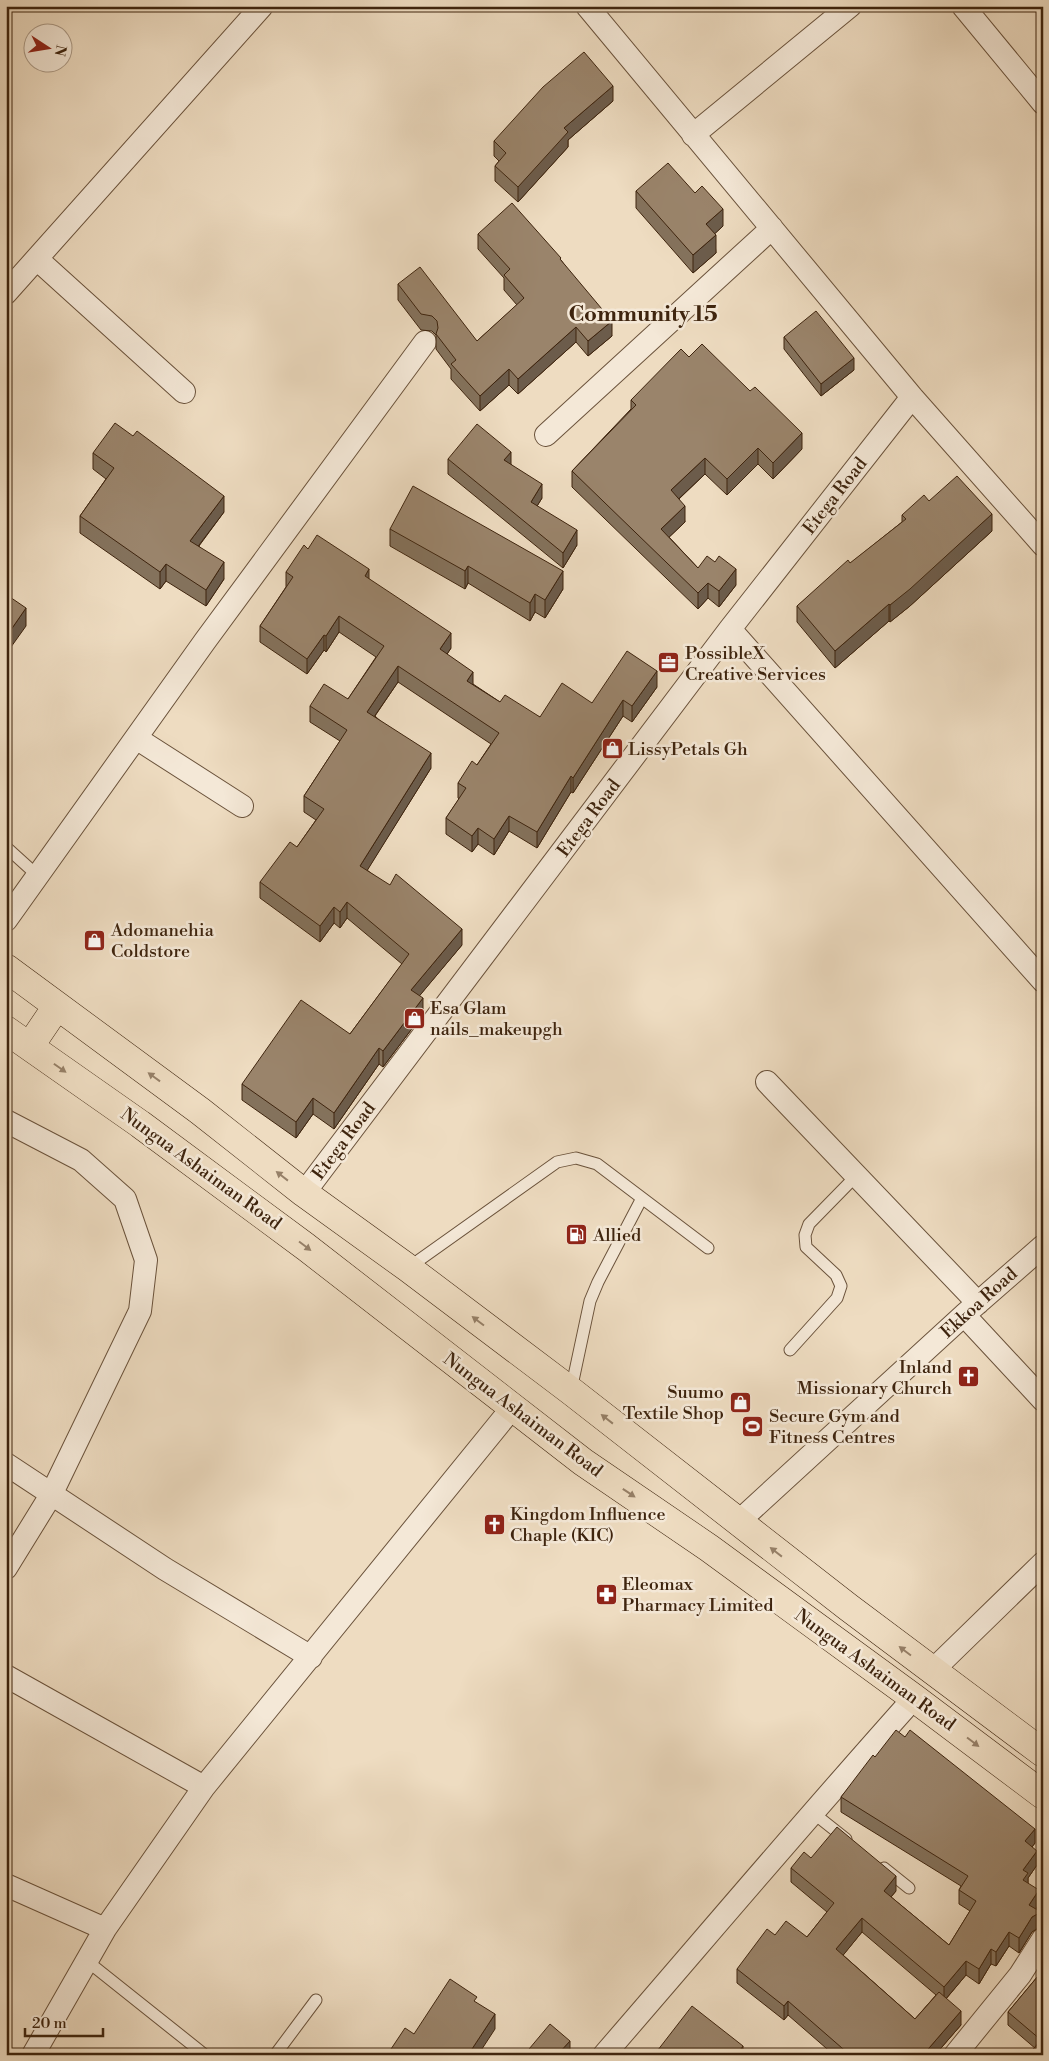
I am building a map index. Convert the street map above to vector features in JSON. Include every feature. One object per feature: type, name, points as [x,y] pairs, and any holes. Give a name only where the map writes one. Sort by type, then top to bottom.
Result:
[{"type":"main road","name":"Nungua Ashaiman Road","points":[[6,968],[200,1111],[304,1193],[408,1268],[571,1391],[932,1671],[1043,1753]]},
{"type":"main road","points":[[30,1046],[58,1006]]},
{"type":"main road","name":"Nungua Ashaiman Road","points":[[6,1030],[140,1124],[306,1247],[582,1462],[709,1548],[1043,1795]]},
{"type":"street","points":[[6,293],[262,6]]},
{"type":"street","points":[[587,6],[912,398],[1043,545]]},
{"type":"street","points":[[693,135],[850,6]]},
{"type":"street","points":[[963,6],[1043,103]]},
{"type":"street","points":[[546,435],[772,228]]},
{"type":"street","points":[[37,259],[184,392]]},
{"type":"street","points":[[6,920],[136,738],[425,342]]},
{"type":"street","name":"Etega Road","points":[[304,1193],[730,629],[912,398]]},
{"type":"street","points":[[730,629],[1043,981]]},
{"type":"street","points":[[136,738],[242,806]]},
{"type":"street","points":[[767,1082],[856,1176],[971,1309],[1043,1400]]},
{"type":"street","points":[[6,1121],[81,1160],[125,1199],[146,1260],[140,1311],[51,1495],[6,1568]]},
{"type":"street","name":"Ekkoa Road","points":[[738,1522],[971,1309],[1043,1246]]},
{"type":"street","points":[[33,2055],[105,1929],[204,1788],[512,1408]]},
{"type":"street","points":[[6,1464],[165,1569],[311,1657]]},
{"type":"street","points":[[932,1671],[1043,1563]]},
{"type":"street","points":[[6,1676],[204,1788]]},
{"type":"street","points":[[604,2055],[761,1874],[812,1812],[914,1698]]},
{"type":"street","points":[[6,1885],[105,1929]]},
{"type":"street","points":[[955,2055],[1020,1974],[1043,1939]]},
{"type":"lane","points":[[6,847],[38,876]]},
{"type":"lane","points":[[408,1268],[557,1162],[576,1158],[597,1164],[708,1248]]},
{"type":"lane","points":[[790,1350],[837,1298],[841,1286],[836,1275],[806,1246],[805,1235],[809,1224],[856,1176]]},
{"type":"lane","points":[[571,1391],[590,1301],[642,1198]]},
{"type":"lane","points":[[812,1812],[857,1847]]},
{"type":"lane","points":[[872,1859],[909,1888]]},
{"type":"lane","points":[[87,1961],[205,2055]]},
{"type":"lane","points":[[275,2055],[316,2000]]},
{"type":"building","points":[[584,52],[613,86],[564,128],[568,132],[518,187],[495,166],[506,153],[494,141],[543,87]]},
{"type":"building","points":[[668,163],[695,193],[702,186],[723,209],[706,224],[716,235],[693,255],[636,191]]},
{"type":"building","points":[[512,203],[561,258],[612,321],[588,341],[576,327],[518,379],[509,369],[480,396],[451,364],[456,360],[436,334],[438,328],[437,321],[432,316],[421,314],[398,284],[420,267],[477,341],[524,298],[504,275],[510,269],[478,234]]},
{"type":"building","points":[[816,311],[854,358],[821,384],[784,337]]},
{"type":"building","points":[[702,344],[750,391],[755,387],[802,433],[773,463],[758,448],[727,479],[705,458],[671,490],[685,506],[661,529],[698,568],[707,556],[715,562],[719,556],[736,569],[719,591],[708,583],[698,593],[572,471],[636,405],[631,400],[681,349],[689,357]]},
{"type":"building","points":[[115,423],[133,436],[137,431],[224,496],[190,541],[224,562],[206,590],[166,564],[160,572],[80,516],[114,468],[93,453]]},
{"type":"building","points":[[477,424],[511,452],[504,460],[542,484],[531,502],[577,530],[563,553],[448,459]]},
{"type":"building","points":[[957,476],[992,514],[910,589],[889,604],[835,651],[797,606],[848,560],[850,563],[906,519],[902,515],[924,495],[929,501]]},
{"type":"building","points":[[413,486],[563,571],[545,600],[535,594],[530,603],[468,566],[465,571],[390,529]]},
{"type":"building","points":[[317,535],[369,569],[365,576],[451,633],[440,649],[473,672],[467,681],[500,702],[505,695],[540,717],[562,683],[592,703],[627,651],[657,671],[632,706],[623,700],[573,778],[571,776],[537,832],[509,816],[494,839],[478,828],[472,836],[446,818],[466,788],[458,783],[472,761],[477,765],[499,733],[398,666],[367,712],[431,753],[360,866],[390,885],[396,874],[462,929],[411,990],[423,998],[383,1051],[379,1048],[334,1113],[313,1098],[296,1122],[242,1084],[301,1000],[350,1034],[409,954],[347,902],[340,912],[334,907],[320,926],[260,882],[290,842],[297,847],[324,809],[304,796],[347,730],[310,706],[324,684],[348,699],[384,646],[339,616],[326,636],[324,635],[307,659],[260,626],[293,577],[286,572],[304,545],[308,549]]},
{"type":"building","points":[[6,596],[26,608],[6,637]]},
{"type":"building","points":[[896,1730],[905,1737],[910,1730],[1035,1829],[1025,1841],[1037,1851],[1023,1870],[1028,1873],[1023,1880],[1039,1890],[1029,1905],[1041,1912],[1032,1917],[1019,1938],[1009,1932],[996,1952],[991,1949],[979,1969],[966,1961],[944,1987],[862,1918],[836,1949],[915,2019],[939,1992],[961,2011],[923,2055],[850,2055],[788,2001],[784,2006],[737,1969],[767,1929],[775,1935],[786,1921],[807,1937],[834,1903],[791,1868],[804,1852],[811,1858],[837,1827],[896,1876],[884,1891],[949,1945],[976,1901],[959,1890],[968,1876],[841,1797],[873,1755],[875,1757]]},
{"type":"building","points":[[1043,1970],[1043,2055],[1028,2055],[1041,2040],[1008,2012]]},
{"type":"building","points":[[450,1979],[477,1997],[474,2001],[495,2014],[468,2055],[387,2055],[405,2028],[414,2034]]},
{"type":"building","points":[[692,2006],[743,2046],[737,2055],[654,2055]]},
{"type":"building","points":[[550,2024],[570,2041],[557,2055],[524,2055]]},
{"type":"place","name":"PossibleX Creative Services","points":[[669,663]]},
{"type":"place","name":"LissyPetals Gh","points":[[612,749]]},
{"type":"place","name":"Adomanehia Coldstore","points":[[95,940]]},
{"type":"place","name":"Esa Glam nails_makeupgh","points":[[414,1018]]},
{"type":"place","name":"Allied","points":[[577,1235]]},
{"type":"place","name":"Inland Missionary Church","points":[[968,1377]]},
{"type":"place","name":"Suumo Textile Shop","points":[[740,1402]]},
{"type":"place","name":"Secure Gym and Fitness Centres","points":[[753,1426]]},
{"type":"place","name":"Kingdom Influence Chaple (KIC)","points":[[494,1524]]},
{"type":"place","name":"Eleomax Pharmacy Limited","points":[[606,1594]]},
{"type":"district","name":"Community 15","points":[[643,314]]}]
